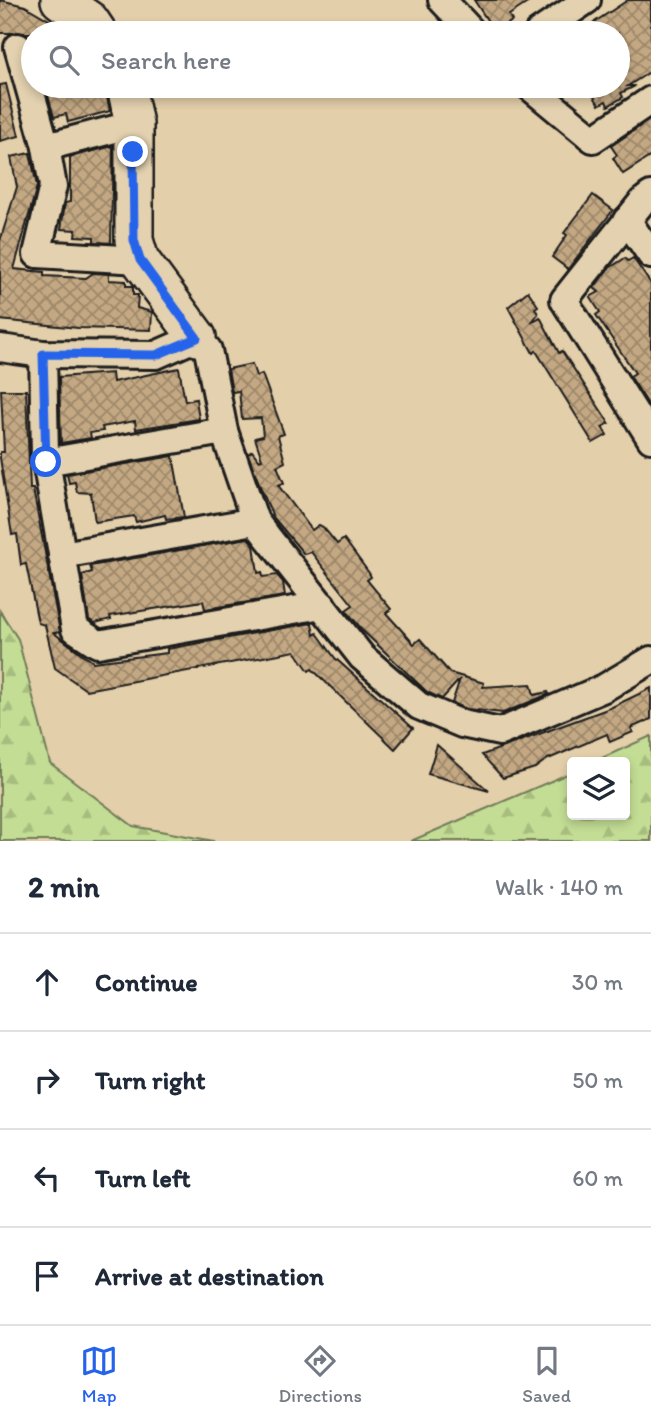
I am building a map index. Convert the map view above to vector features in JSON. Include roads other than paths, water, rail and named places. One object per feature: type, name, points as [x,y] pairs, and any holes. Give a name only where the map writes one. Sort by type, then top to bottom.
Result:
[{"type":"street","points":[[60,0],[90,21]]},
{"type":"street","points":[[442,0],[462,21]]},
{"type":"street","points":[[556,21],[587,0]]},
{"type":"street","points":[[18,47],[21,58]]},
{"type":"street","points":[[32,98],[46,147],[53,186],[37,254],[140,260]]},
{"type":"street","points":[[129,98],[134,124],[134,240],[140,260],[208,350],[224,431],[255,521],[362,657],[419,706],[462,724],[500,732],[604,688],[651,660]]},
{"type":"street","points":[[543,98],[593,139],[651,100]]},
{"type":"street","points":[[46,147],[134,124]]},
{"type":"street","points":[[651,195],[627,220],[564,300],[651,439]]},
{"type":"street","points":[[627,220],[651,255]]},
{"type":"street","points":[[0,348],[43,354],[156,355],[197,338]]},
{"type":"street","points":[[43,354],[46,462],[75,629],[98,644],[322,605]]},
{"type":"street","points":[[46,462],[224,431]]},
{"type":"street","points":[[62,555],[255,521]]}]
